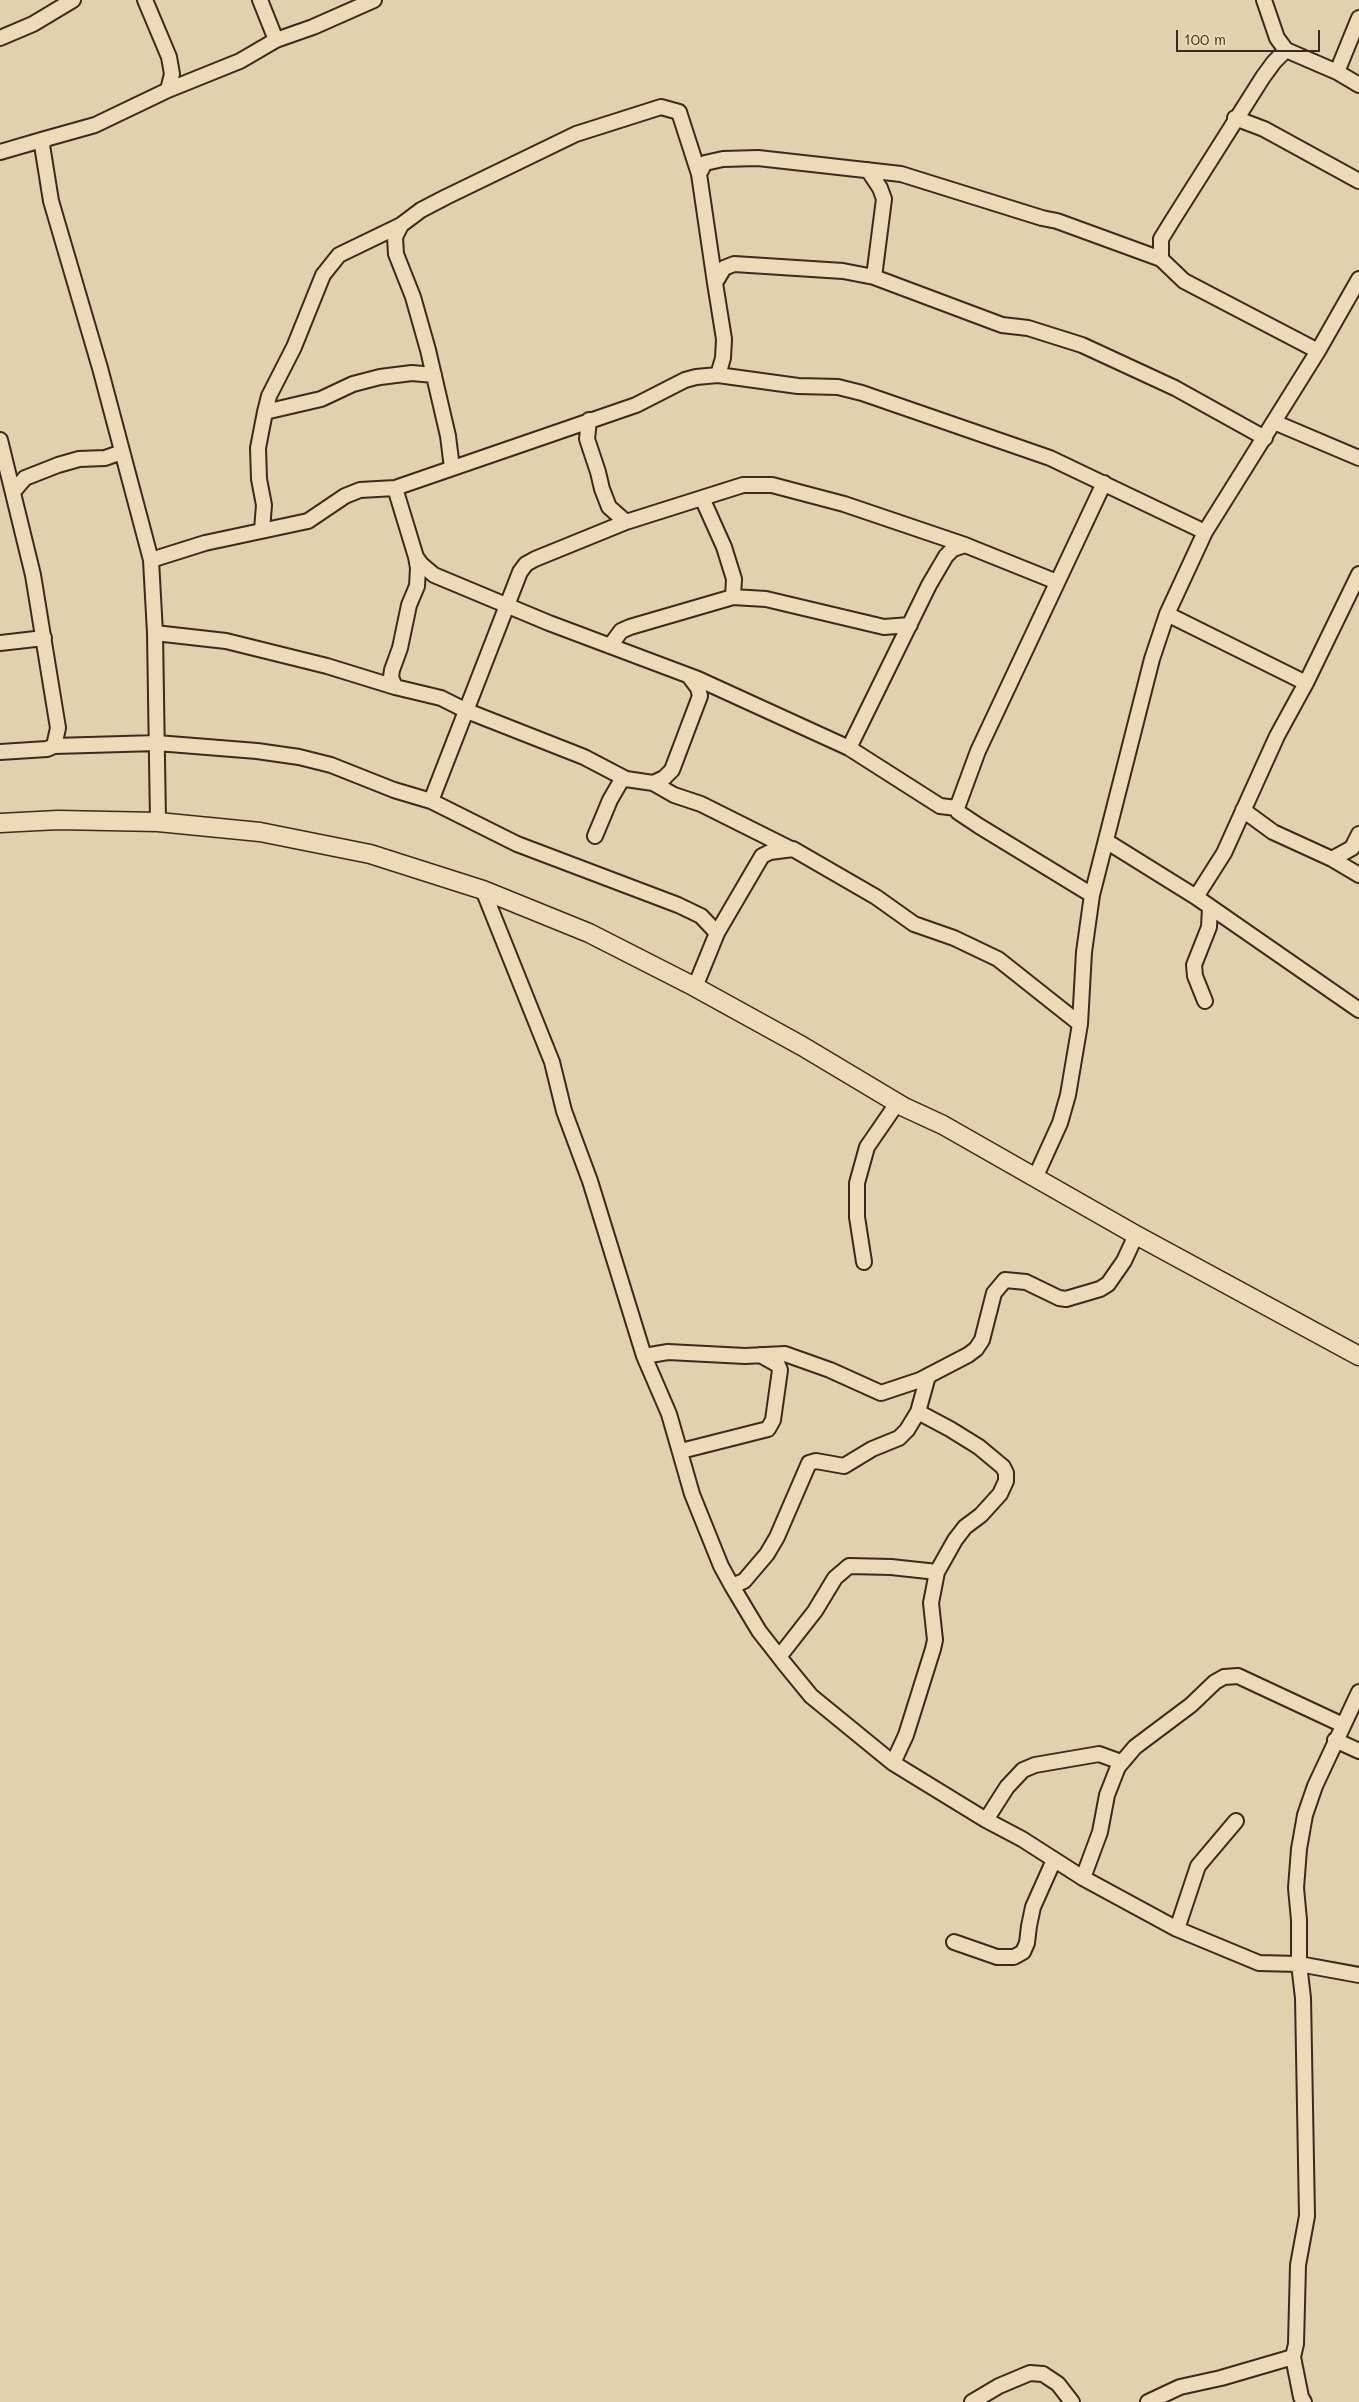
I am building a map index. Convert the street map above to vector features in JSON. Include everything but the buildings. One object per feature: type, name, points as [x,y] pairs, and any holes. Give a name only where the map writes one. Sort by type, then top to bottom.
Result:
[{"type":"main road","points":[[0,823],[58,820],[158,822],[260,832],[320,842],[370,854],[482,890],[589,933],[695,987],[1136,1235],[1359,1356]]},
{"type":"street","points":[[0,38],[33,24],[73,0]]},
{"type":"street","points":[[145,0],[170,57],[172,74],[168,90]]},
{"type":"street","points":[[260,0],[276,40]]},
{"type":"street","points":[[0,152],[95,125],[168,90],[240,60],[276,40],[313,27],[374,0]]},
{"type":"street","points":[[1264,0],[1277,38],[1286,50],[1338,72],[1359,85]]},
{"type":"street","points":[[1338,72],[1359,18]]},
{"type":"street","points":[[1161,259],[1161,240],[1236,118],[1274,62],[1286,50]]},
{"type":"street","points":[[262,530],[264,505],[258,448],[269,396],[294,348],[323,275],[338,255],[400,225],[438,201],[576,134],[661,107],[679,112],[699,174],[724,339],[723,358],[718,375]]},
{"type":"street","points":[[1236,118],[1264,129],[1359,181]]},
{"type":"street","points":[[44,139],[42,145],[51,201],[76,285],[151,560],[155,633],[158,822]]},
{"type":"street","points":[[699,174],[703,166],[712,160],[758,158],[900,174],[1042,218],[1058,221],[1161,259],[1184,281],[1318,351]]},
{"type":"street","points":[[868,170],[880,188],[884,199],[874,277]]},
{"type":"street","points":[[400,225],[395,236],[396,254],[413,297],[434,375],[448,436],[452,468]]},
{"type":"street","points":[[715,283],[724,268],[734,264],[844,272],[874,277],[1002,324],[1028,328],[1082,345],[1175,388],[1265,438]]},
{"type":"street","points":[[1035,1178],[1060,1123],[1068,1095],[1080,1024],[1084,952],[1092,895],[1152,659],[1166,614],[1205,532],[1318,351],[1359,279]]},
{"type":"street","points":[[265,412],[320,399],[353,384],[380,377],[412,372],[434,375]]},
{"type":"street","points":[[151,560],[205,543],[308,521],[345,496],[360,490],[394,488],[636,405],[696,376],[718,375],[798,386],[838,387],[862,393],[1050,458],[1205,532]]},
{"type":"street","points":[[589,420],[587,439],[609,507],[626,522]]},
{"type":"street","points":[[1274,422],[1359,458]]},
{"type":"street","points":[[570,427],[587,439]]},
{"type":"street","points":[[0,440],[9,500],[33,575],[58,728],[54,746]]},
{"type":"street","points":[[9,500],[25,478],[79,459],[105,458],[122,452]]},
{"type":"street","points":[[1092,895],[979,826],[958,812],[957,808],[978,751],[1104,483]]},
{"type":"street","points":[[431,801],[520,572],[526,564],[626,522],[743,485],[772,485],[844,504],[965,544],[1057,582]]},
{"type":"street","points":[[394,488],[416,556],[418,568],[417,586],[409,605],[400,648],[392,670],[395,687]]},
{"type":"street","points":[[702,498],[724,547],[734,579],[733,598]]},
{"type":"street","points":[[602,531],[609,507]]},
{"type":"street","points":[[855,752],[859,729],[946,556],[953,549],[965,544]]},
{"type":"street","points":[[416,556],[421,564],[434,575],[506,606],[689,676],[855,752],[904,781],[924,798],[940,806],[957,808]]},
{"type":"street","points":[[1196,897],[1224,853],[1276,736],[1306,683],[1359,574]]},
{"type":"street","points":[[417,586],[434,575]]},
{"type":"street","points":[[610,646],[621,631],[630,627],[733,598],[766,598],[884,628],[910,625]]},
{"type":"street","points":[[1166,614],[1306,683]]},
{"type":"street","points":[[155,633],[226,641],[327,666],[395,687],[441,698],[467,711],[584,757],[626,779],[653,782],[674,795],[701,804],[793,849],[876,897],[914,924],[954,938],[994,956],[1080,1024]]},
{"type":"street","points":[[0,643],[44,638]]},
{"type":"street","points":[[653,782],[664,778],[672,770],[697,707],[700,696],[698,688],[689,676]]},
{"type":"street","points":[[0,752],[47,750],[54,746],[157,743],[257,751],[300,757],[330,765],[394,790],[431,801],[517,844],[678,905],[701,916],[717,933]]},
{"type":"street","points":[[594,836],[617,786],[626,779]]},
{"type":"street","points":[[1244,810],[1273,832],[1332,859],[1355,872]]},
{"type":"street","points":[[1355,872],[1352,848],[1359,834]]},
{"type":"street","points":[[1106,841],[1196,897],[1359,1010]]},
{"type":"street","points":[[1332,859],[1352,848]]},
{"type":"street","points":[[695,987],[717,933],[762,856],[770,852],[793,849]]},
{"type":"street","points":[[482,890],[552,1062],[564,1111],[590,1181],[644,1356],[681,1451],[692,1494],[721,1566],[759,1631],[779,1657],[811,1696],[893,1763],[986,1820],[1022,1839],[1083,1878],[1177,1929],[1259,1963],[1298,1964],[1359,1975]]},
{"type":"street","points":[[1204,1001],[1195,976],[1194,965],[1209,927],[1210,907]]},
{"type":"street","points":[[864,1262],[857,1218],[858,1183],[867,1147],[898,1102]]},
{"type":"street","points":[[644,1356],[668,1352],[745,1356],[785,1354],[796,1356],[881,1393],[928,1376],[976,1349],[982,1340],[994,1293],[1005,1280],[1026,1282],[1059,1298],[1066,1299],[1100,1290],[1108,1284],[1124,1261],[1136,1235]]},
{"type":"street","points":[[681,1451],[768,1429],[773,1420],[780,1370],[778,1365],[759,1354]]},
{"type":"street","points":[[732,1586],[744,1581],[767,1554],[777,1537],[809,1463],[816,1461],[844,1466],[872,1449],[899,1438],[907,1430],[918,1412],[928,1376]]},
{"type":"street","points":[[893,1763],[906,1735],[933,1649],[935,1640],[931,1603],[937,1572],[955,1540],[965,1527],[982,1515],[1000,1494],[1006,1481],[1006,1474],[1002,1467],[979,1447],[950,1428],[918,1412]]},
{"type":"street","points":[[779,1657],[815,1611],[835,1578],[849,1566],[891,1567],[937,1572]]},
{"type":"street","points":[[1083,1878],[1100,1832],[1110,1785],[1121,1762],[1135,1747],[1191,1704],[1215,1682],[1232,1676],[1238,1676],[1343,1725]]},
{"type":"street","points":[[1304,2402],[1301,2397],[1293,2357],[1296,2344],[1298,2265],[1308,2216],[1303,1998],[1298,1964],[1299,1920],[1296,1888],[1299,1849],[1305,1815],[1335,1740],[1359,1692]]},
{"type":"street","points":[[1335,1740],[1359,1751]]},
{"type":"street","points":[[986,1820],[1007,1786],[1024,1770],[1035,1765],[1099,1754],[1121,1762]]},
{"type":"street","points":[[1177,1929],[1198,1866],[1236,1820]]},
{"type":"street","points":[[954,1942],[998,1958],[1014,1956],[1023,1952],[1027,1944],[1028,1926],[1033,1907],[1054,1860]]},
{"type":"street","points":[[1148,2402],[1180,2387],[1221,2378],[1293,2357]]},
{"type":"street","points":[[972,2402],[999,2386],[1030,2373],[1043,2374],[1058,2384],[1072,2402]]}]
